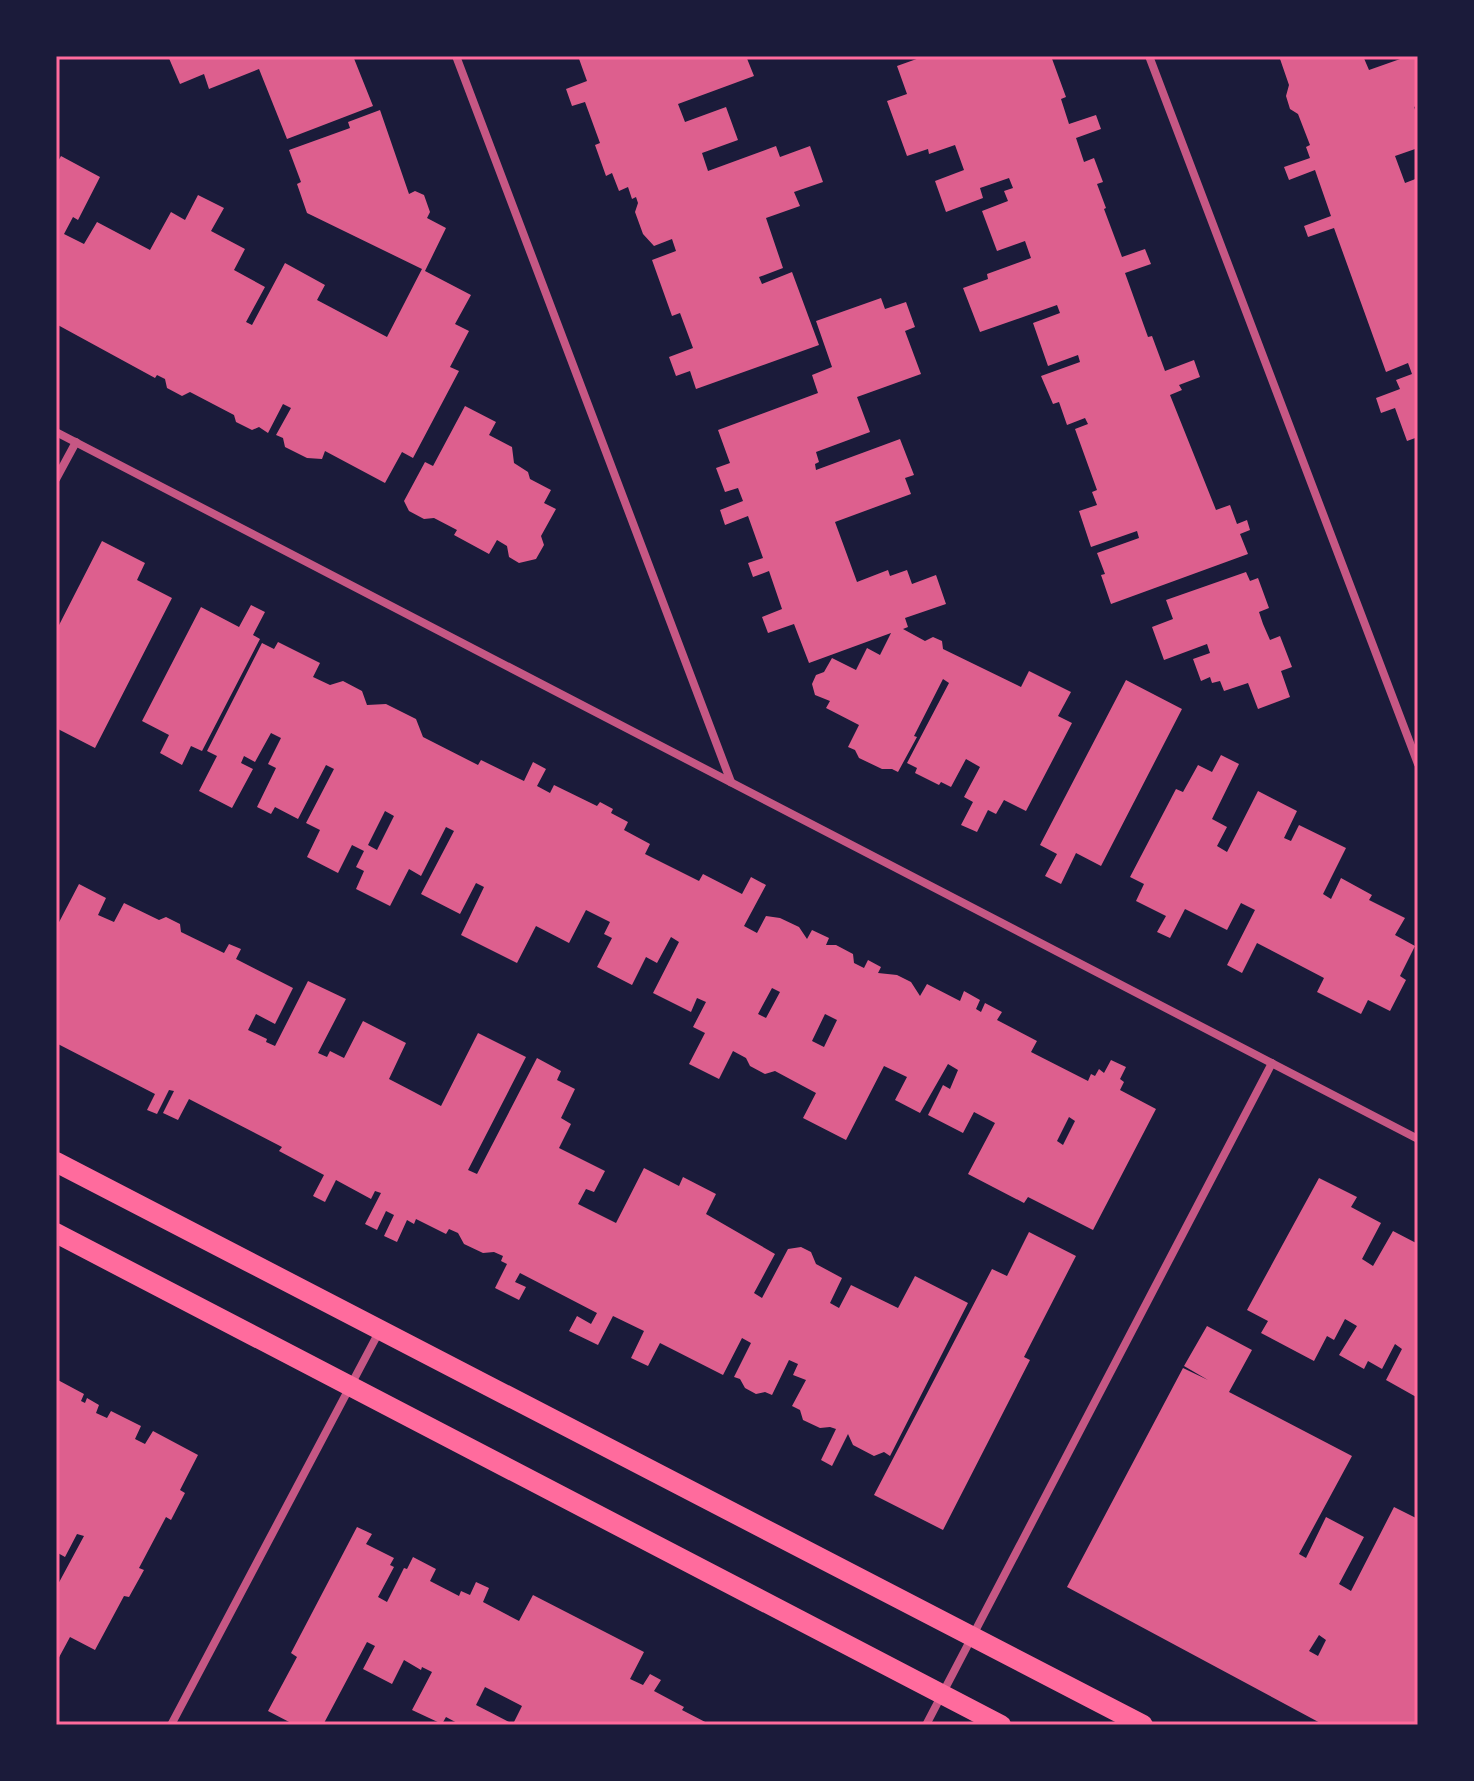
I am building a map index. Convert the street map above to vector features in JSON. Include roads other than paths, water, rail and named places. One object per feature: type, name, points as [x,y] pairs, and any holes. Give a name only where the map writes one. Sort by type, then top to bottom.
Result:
[{"type":"main road","points":[[56,1162],[1143,1725]]},
{"type":"main road","points":[[56,1233],[1001,1725]]},
{"type":"street","points":[[456,56],[732,783]]},
{"type":"street","points":[[1149,56],[1418,764]]},
{"type":"street","points":[[56,432],[1418,1139]]},
{"type":"street","points":[[56,479],[76,442]]},
{"type":"street","points":[[926,1725],[1272,1063]]},
{"type":"street","points":[[171,1725],[380,1330]]}]
